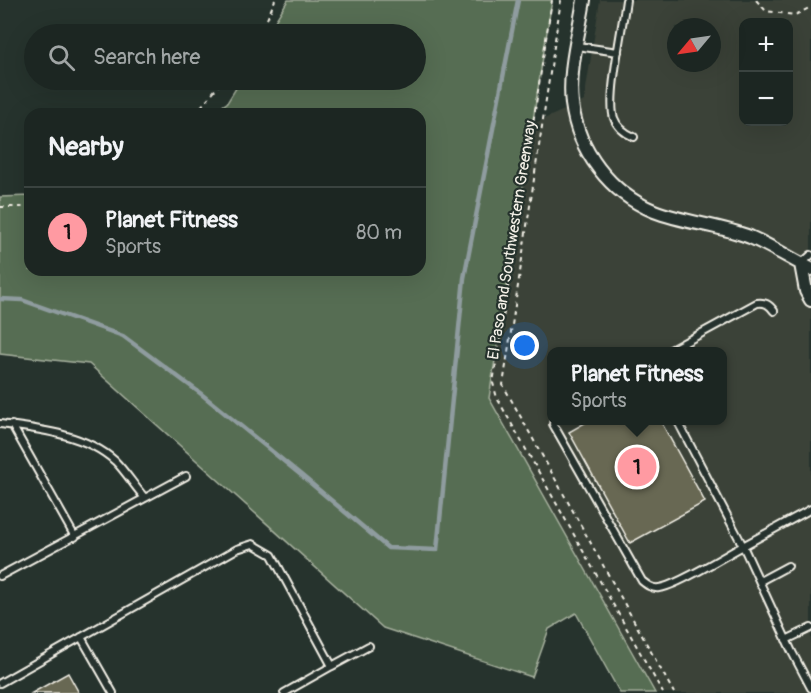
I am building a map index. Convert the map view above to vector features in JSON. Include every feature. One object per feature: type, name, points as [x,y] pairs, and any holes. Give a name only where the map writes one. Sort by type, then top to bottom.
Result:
[{"type":"street","points":[[584,0],[573,77],[572,103],[585,147],[597,167],[615,187],[636,202],[655,211],[751,238],[806,266],[806,291],[811,300]]},
{"type":"lane","points":[[626,0],[612,110],[614,119],[620,127],[634,137]]},
{"type":"lane","points":[[577,46],[618,52]]},
{"type":"lane","points":[[806,266],[811,255]]},
{"type":"lane","points":[[674,347],[757,303],[764,302],[774,311]]},
{"type":"lane","points":[[0,424],[32,428],[84,441],[115,461],[145,498]]},
{"type":"lane","points":[[12,425],[75,537]]},
{"type":"lane","points":[[554,425],[642,581],[649,586],[658,588],[672,584],[811,509]]},
{"type":"lane","points":[[680,425],[743,546],[786,639],[809,677],[811,688]]},
{"type":"lane","points":[[0,576],[186,476]]},
{"type":"lane","points":[[0,683],[237,549],[253,544],[272,555],[332,666]]},
{"type":"lane","points":[[760,581],[788,566]]},
{"type":"lane","points":[[786,639],[811,628]]},
{"type":"lane","points":[[81,637],[113,693]]},
{"type":"lane","points":[[284,693],[369,646]]},
{"type":"path","points":[[265,24],[275,0]]},
{"type":"path","points":[[552,0],[493,383],[498,398],[663,693]]},
{"type":"path","name":"El Paso and Southwestern Greenway","points":[[561,0],[503,385],[674,693]]},
{"type":"path","points":[[756,0],[766,11],[795,15],[811,7]]},
{"type":"path","points":[[200,108],[215,90]]},
{"type":"path","points":[[0,207],[24,207]]},
{"type":"shaded area","points":[[600,0],[811,0],[811,693],[655,693],[489,398],[533,124],[584,101]]},
{"type":"green space","points":[[288,0],[552,0],[489,398],[655,693],[620,693],[576,613],[549,629],[532,677],[383,628],[89,364],[0,354],[0,197],[24,196],[24,276],[426,276],[426,108],[219,108],[227,103],[235,90],[426,90],[426,24],[273,24]]},
{"type":"building","points":[[581,425],[663,425],[705,502],[630,543],[569,432]]},
{"type":"building","points":[[68,673],[79,693],[32,693]]},
{"type":"waterway","points":[[0,299],[22,300],[123,336],[200,393],[388,548],[437,550],[464,278],[518,0]]},
{"type":"place","name":"Planet Fitness","points":[[637,467]]}]
